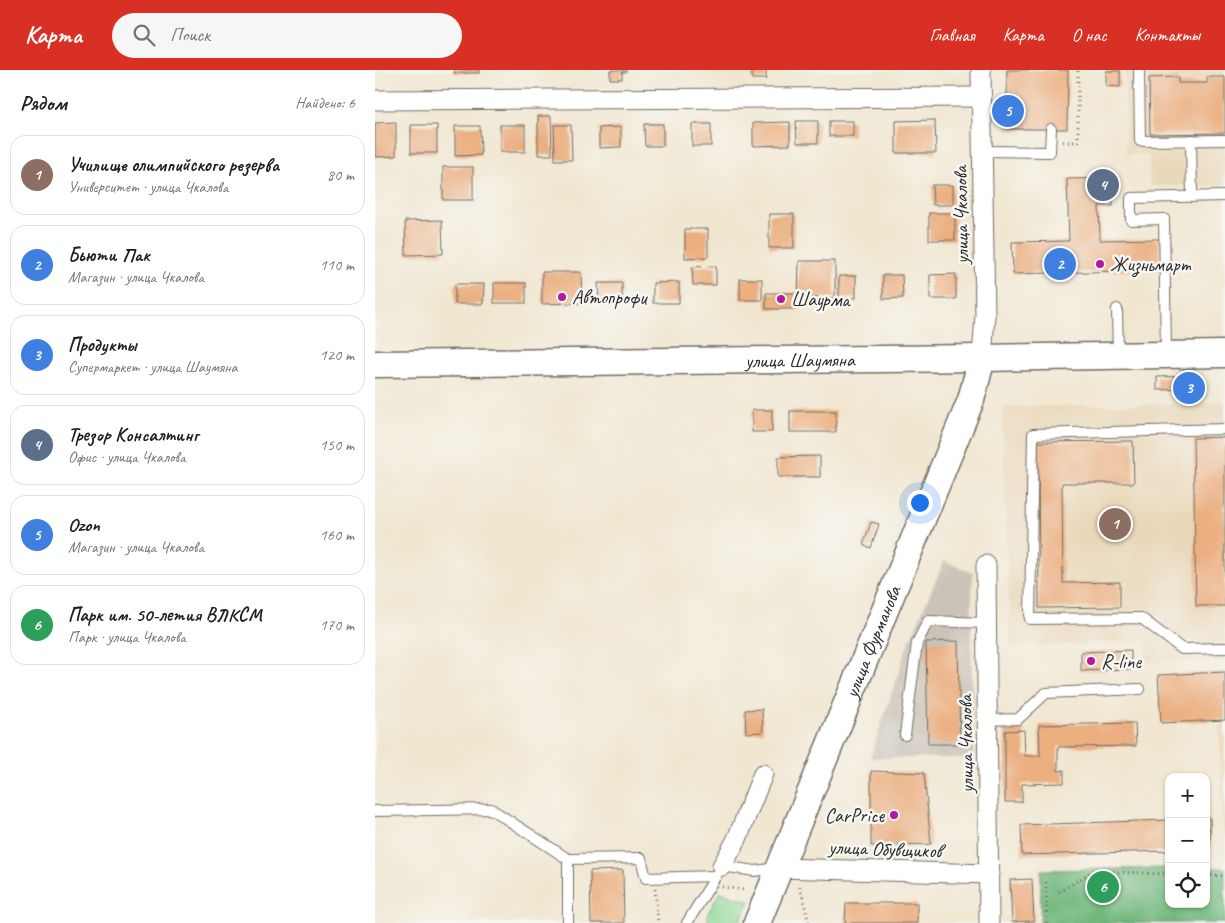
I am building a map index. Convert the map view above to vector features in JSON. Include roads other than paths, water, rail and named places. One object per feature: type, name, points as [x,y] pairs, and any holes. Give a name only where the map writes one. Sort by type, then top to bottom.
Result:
[{"type":"street","name":"улица Чкалова","points":[[981,70],[985,315],[982,358]]},
{"type":"street","points":[[375,100],[982,97]]},
{"type":"street","name":"улица Шаумяна","points":[[375,364],[1225,354]]},
{"type":"street","name":"улица Фурманова","points":[[757,923],[971,400],[982,358]]},
{"type":"street","name":"улица Чкалова","points":[[987,565],[989,923]]},
{"type":"street","points":[[719,871],[737,838],[763,774]]},
{"type":"street","name":"улица Обувщиков","points":[[780,868],[989,874]]},
{"type":"lane","points":[[1139,70],[1140,141],[1225,140]]},
{"type":"lane","points":[[983,151],[1044,152],[1047,129]]},
{"type":"lane","points":[[1191,140],[1192,197]]},
{"type":"lane","points":[[1166,355],[1164,219],[1131,220],[1131,198],[1225,196]]},
{"type":"lane","points":[[1117,309],[1118,356]]},
{"type":"lane","points":[[1225,429],[1033,434],[1030,619],[1141,618],[1182,649],[1225,648]]},
{"type":"lane","points":[[905,735],[917,643],[927,621],[987,623]]},
{"type":"lane","points":[[987,720],[1018,718],[1034,706],[1046,693],[1139,688]]},
{"type":"lane","points":[[375,811],[491,809],[568,858],[641,858],[646,878],[719,871],[755,871],[780,868]]},
{"type":"lane","points":[[567,923],[568,858]]},
{"type":"lane","points":[[687,923],[719,871]]},
{"type":"place","name":"Ozon","points":[[1008,111]]},
{"type":"place","name":"Трезор Консалтинг","points":[[1103,185]]},
{"type":"place","name":"Бьюти Пак","points":[[1060,264]]},
{"type":"place","name":"Жизньмарт","points":[[1100,264]]},
{"type":"place","name":"Автопрофи","points":[[562,297]]},
{"type":"place","name":"Шаурма","points":[[781,299]]},
{"type":"place","name":"Продукты","points":[[1189,388]]},
{"type":"place","name":"Училище олимпийского резерва","points":[[1115,524]]},
{"type":"place","name":"R-line","points":[[1091,661]]},
{"type":"place","name":"CarPrice","points":[[894,815]]},
{"type":"place","name":"Парк им. 50-летия ВЛКСМ","points":[[1103,887]]}]
